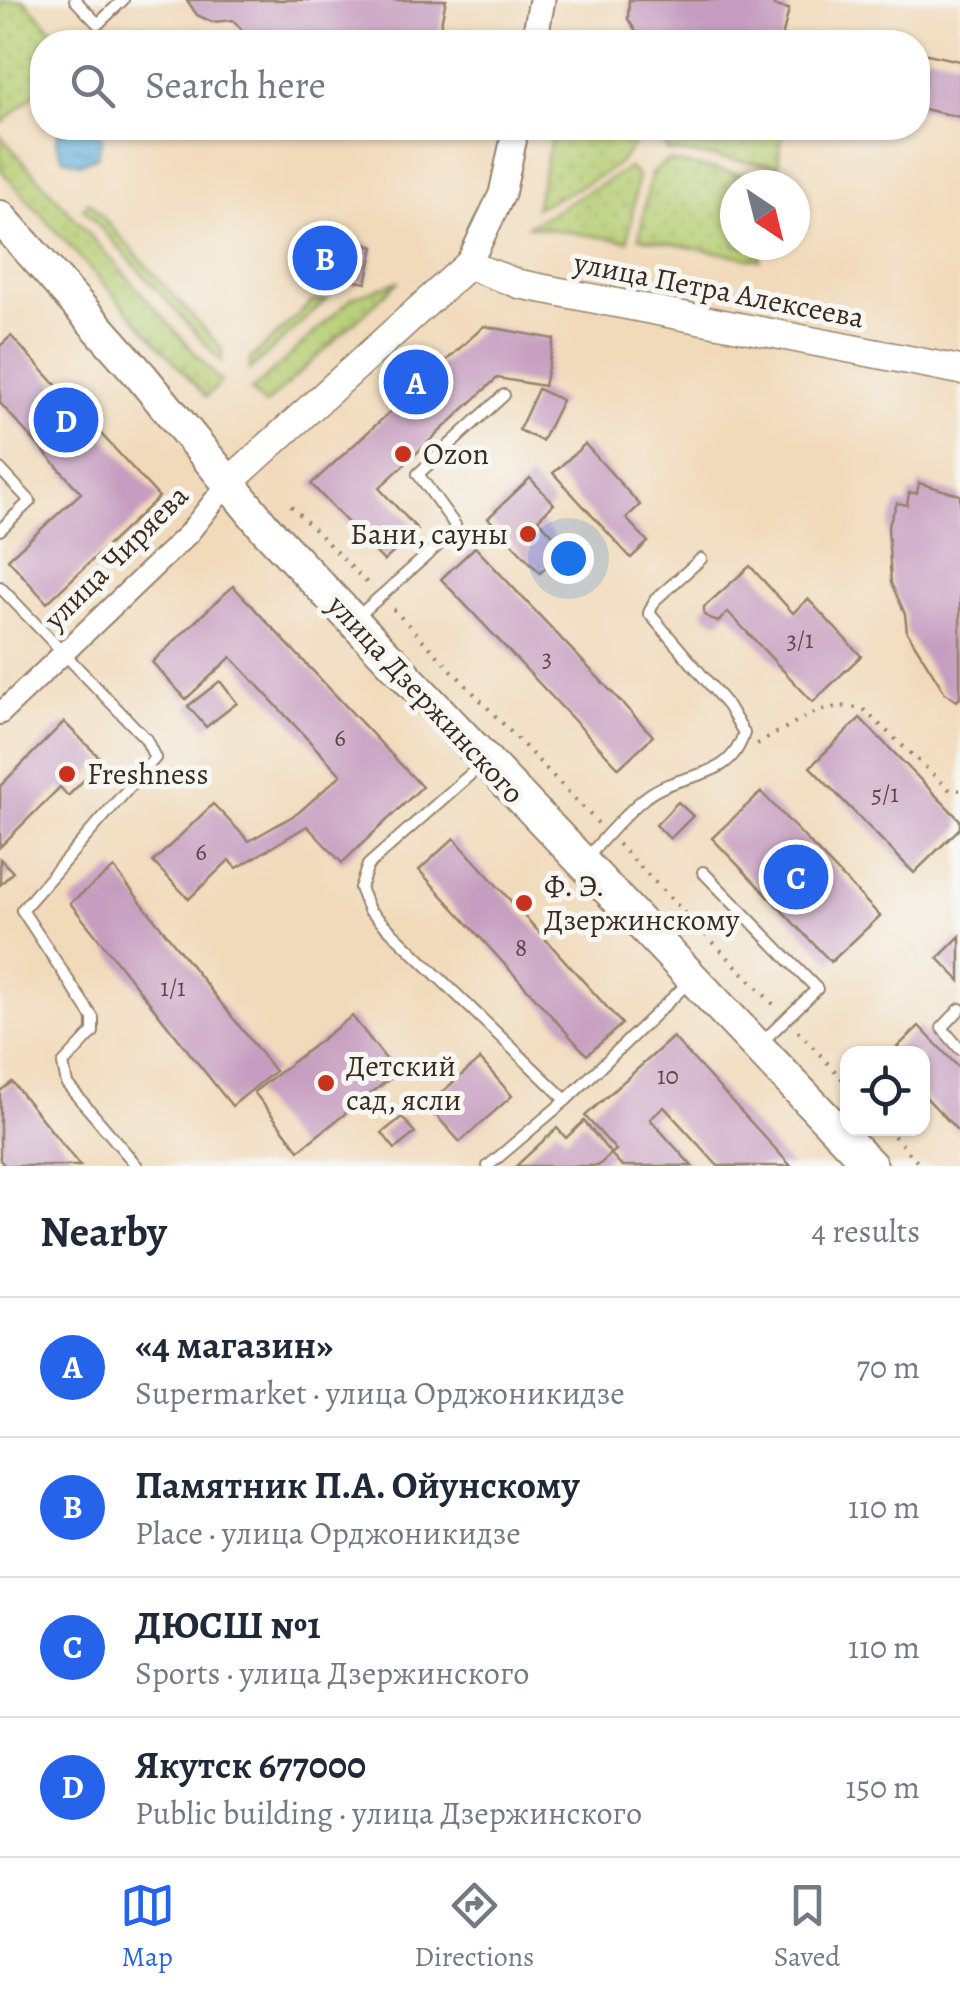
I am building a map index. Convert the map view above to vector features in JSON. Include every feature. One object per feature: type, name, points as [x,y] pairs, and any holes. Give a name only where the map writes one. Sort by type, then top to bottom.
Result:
[{"type":"main road","name":"улица Дзержинского","points":[[0,217],[352,622],[868,1165]]},
{"type":"main road","name":"улица Петра Алексеева","points":[[468,265],[519,284],[960,370]]},
{"type":"main road","points":[[228,482],[468,265]]},
{"type":"street","points":[[536,30],[542,0]]},
{"type":"street","points":[[468,265],[502,194],[513,140]]},
{"type":"street","name":"улица Чиряева","points":[[0,714],[188,534],[228,482]]},
{"type":"lane","points":[[75,0],[98,24],[123,0]]},
{"type":"lane","points":[[352,622],[452,533],[455,525],[418,474],[504,395]]},
{"type":"lane","points":[[0,470],[30,502],[0,530]]},
{"type":"lane","points":[[581,862],[646,797],[722,767],[738,754],[744,733],[728,706],[650,614],[655,600],[700,559]]},
{"type":"lane","points":[[0,587],[146,739],[155,758],[22,910],[93,1018],[92,1032],[63,1064],[67,1084],[137,1166]]},
{"type":"lane","points":[[484,762],[368,864],[360,888],[369,910],[566,1100]]},
{"type":"lane","points":[[703,872],[817,989],[757,1047]]},
{"type":"lane","points":[[488,1166],[566,1100],[691,980]]},
{"type":"lane","points":[[960,1009],[942,1028],[960,1049]]},
{"type":"path","points":[[291,506],[840,1076]]},
{"type":"path","points":[[738,754],[824,709],[846,703],[864,710],[950,790],[960,790]]},
{"type":"path","points":[[894,1136],[922,1166]]},
{"type":"green space","points":[[0,0],[24,0],[53,30],[30,30],[30,98],[3,123]]},
{"type":"green space","points":[[0,135],[221,382],[206,397],[0,169]]},
{"type":"green space","points":[[551,140],[635,140],[614,167],[535,208]]},
{"type":"green space","points":[[660,140],[781,140],[778,166],[668,151]]},
{"type":"green space","points":[[667,161],[720,170],[720,253],[639,238],[651,174]]},
{"type":"green space","points":[[629,168],[638,176],[628,241],[528,226]]},
{"type":"green space","points":[[89,202],[222,349],[222,362],[83,208]]},
{"type":"green space","points":[[399,281],[265,405],[251,391],[353,297]]},
{"type":"green space","points":[[327,299],[250,370],[250,359],[312,302]]},
{"type":"water","points":[[102,140],[97,156],[80,164],[63,158],[56,142]]},
{"type":"building","points":[[187,0],[446,0],[440,30],[242,30],[233,20],[212,22],[197,15]]},
{"type":"building","points":[[629,0],[776,0],[774,6],[789,9],[784,30],[635,30],[628,19]]},
{"type":"building","points":[[930,55],[960,61],[960,117],[930,111]]},
{"type":"building","points":[[360,243],[374,247],[366,283],[351,280]]},
{"type":"building","points":[[484,326],[554,339],[544,386],[497,378],[379,488],[418,530],[384,561],[311,484]]},
{"type":"building","points":[[11,336],[159,497],[47,603],[8,559],[81,493],[0,403],[0,346]]},
{"type":"building","points":[[538,389],[562,400],[542,441],[519,430]]},
{"type":"building","points":[[585,444],[640,505],[626,518],[648,542],[631,558],[553,473]]},
{"type":"building","name":"Бани, сауны","points":[[530,478],[554,504],[538,519],[566,549],[540,573],[488,518]]},
{"type":"building","points":[[919,483],[960,495],[960,698],[956,701],[945,693],[907,632],[905,614],[891,583],[888,527],[897,503],[907,505],[909,493],[917,493]]},
{"type":"building","points":[[475,547],[653,736],[619,768],[441,579]]},
{"type":"building","points":[[750,566],[793,613],[808,599],[861,656],[813,702],[728,612],[718,622],[704,615],[704,607]]},
{"type":"building","points":[[233,586],[422,787],[342,863],[307,826],[237,868],[229,860],[189,899],[153,862],[213,804],[249,841],[298,813],[341,775],[231,657],[186,699],[152,662]]},
{"type":"building","points":[[220,681],[237,703],[206,727],[188,706]]},
{"type":"building","points":[[860,718],[960,820],[960,828],[914,873],[810,767]]},
{"type":"building","points":[[64,722],[103,761],[68,796],[60,787],[0,847],[0,786]]},
{"type":"building","points":[[761,792],[880,916],[831,962],[712,838]]},
{"type":"building","points":[[678,802],[693,816],[670,839],[656,825]]},
{"type":"building","points":[[454,838],[622,1024],[587,1055],[419,870]]},
{"type":"building","points":[[0,859],[13,872],[0,885]]},
{"type":"building","points":[[114,868],[275,1071],[232,1106],[70,903]]},
{"type":"building","points":[[960,936],[960,981],[938,958]]},
{"type":"building","name":"Детский сад, ясли","points":[[352,1016],[397,1073],[299,1150],[254,1092]]},
{"type":"building","points":[[919,1026],[960,1069],[960,1133],[930,1101],[930,1046],[898,1046]]},
{"type":"building","points":[[673,1037],[791,1166],[718,1166],[664,1107],[650,1119],[692,1166],[622,1166],[611,1154],[616,1150],[585,1116]]},
{"type":"building","points":[[480,1059],[512,1096],[460,1142],[427,1105]]},
{"type":"building","points":[[12,1082],[80,1166],[5,1166],[0,1160],[0,1091]]},
{"type":"building","points":[[402,1117],[415,1133],[395,1149],[382,1133]]},
{"type":"building","points":[[584,1121],[611,1154],[598,1166],[516,1166],[557,1128],[566,1138]]},
{"type":"place","name":"Памятник П.А. Ойунскому","points":[[325,258]]},
{"type":"place","name":"«4 магазин»","points":[[416,382]]},
{"type":"place","name":"Якутск 677000","points":[[66,420]]},
{"type":"place","name":"Ozon","points":[[403,454]]},
{"type":"place","name":"Бани, сауны","points":[[528,534]]},
{"type":"place","name":"Freshness","points":[[67,774]]},
{"type":"place","name":"ДЮСШ №1","points":[[796,877]]},
{"type":"place","name":"Ф. Э. Дзержинскому","points":[[524,903]]},
{"type":"place","name":"Детский сад, ясли","points":[[326,1083]]}]
